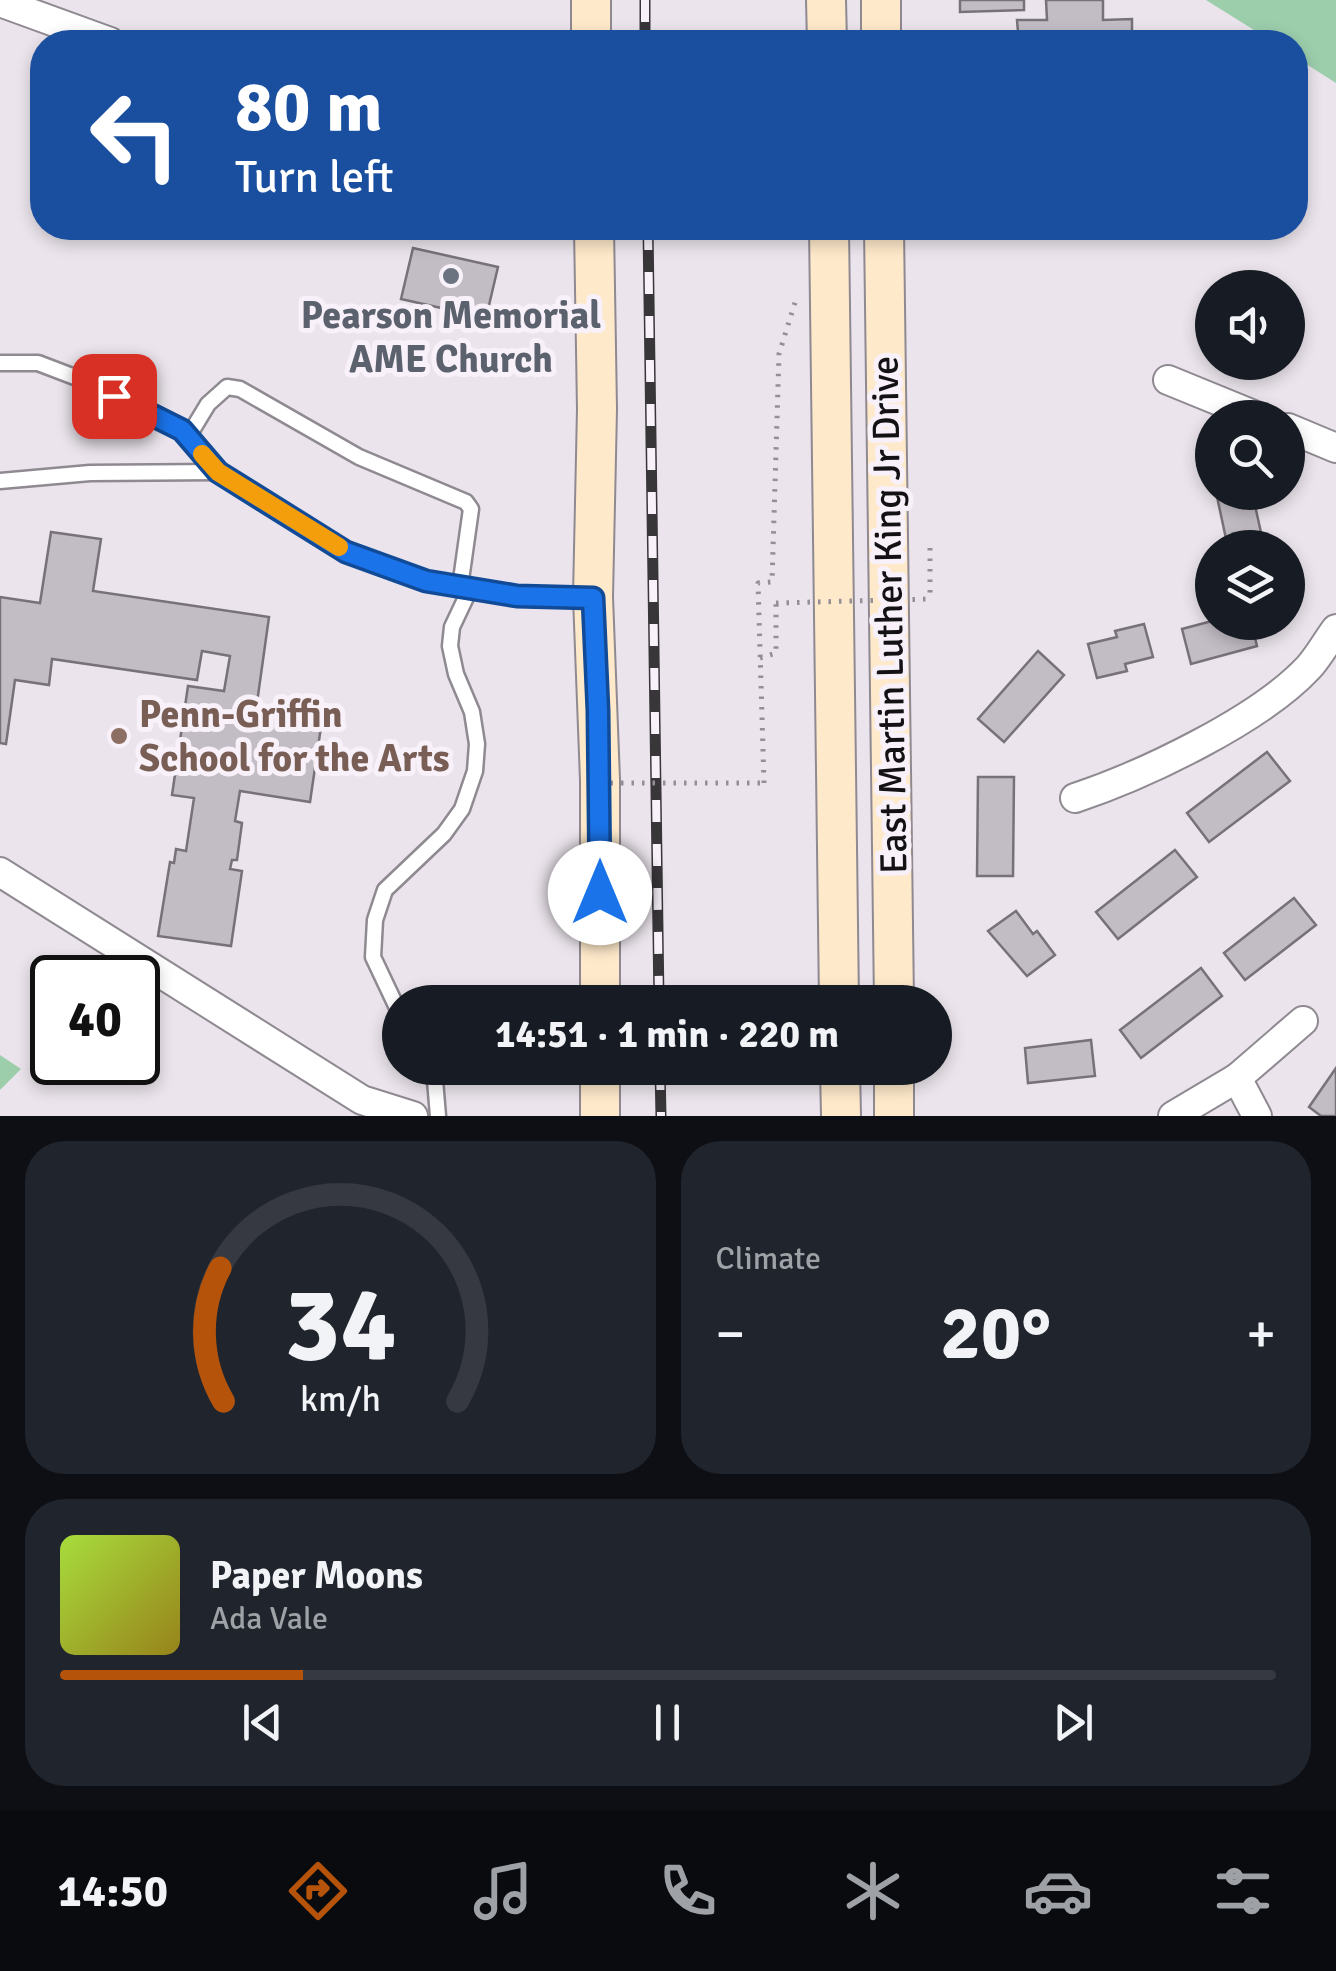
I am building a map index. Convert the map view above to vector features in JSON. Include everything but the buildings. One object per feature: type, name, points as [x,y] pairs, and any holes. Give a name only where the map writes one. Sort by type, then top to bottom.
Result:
[{"type":"main road","points":[[591,0],[592,30]]},
{"type":"main road","points":[[826,0],[827,30]]},
{"type":"main road","points":[[881,0],[882,30]]},
{"type":"main road","points":[[594,240],[593,598],[600,783],[600,985]]},
{"type":"main road","name":"East Martin Luther King Jr Drive","points":[[829,240],[840,985]]},
{"type":"main road","name":"East Martin Luther King Jr Drive","points":[[884,240],[894,985]]},
{"type":"main road","points":[[600,1085],[600,1116]]},
{"type":"main road","points":[[840,1085],[841,1116]]},
{"type":"main road","points":[[894,1085],[894,1116]]},
{"type":"street","points":[[0,2],[77,30]]},
{"type":"street","points":[[1168,380],[1217,400]]},
{"type":"street","points":[[1305,435],[1336,448]]},
{"type":"street","points":[[1075,798],[1119,783],[1264,704],[1309,666],[1336,629]]},
{"type":"street","points":[[0,872],[362,1100],[414,1116]]},
{"type":"street","points":[[1172,1116],[1236,1078],[1303,1021]]},
{"type":"street","points":[[1236,1078],[1257,1116]]},
{"type":"lane","points":[[0,363],[38,362],[182,430],[218,472],[346,552],[426,581],[517,596],[593,598]]},
{"type":"lane","points":[[188,437],[208,404],[227,388],[240,389],[359,457],[466,502],[471,509],[465,588],[450,646],[456,674],[472,712],[477,744],[475,771],[462,809],[444,834],[385,890],[375,920],[373,957],[386,985]]},
{"type":"lane","points":[[0,481],[90,473],[218,472]]},
{"type":"lane","points":[[435,1085],[438,1116]]},
{"type":"path","points":[[600,783],[764,782],[758,583],[772,582],[779,354],[797,298],[796,280]]},
{"type":"path","points":[[760,658],[776,654],[776,603],[930,599],[930,548]]},
{"type":"green space","points":[[1206,0],[1336,0],[1336,83],[1308,65],[1308,30],[1254,30]]},
{"type":"green space","points":[[0,1055],[21,1069],[0,1090]]},
{"type":"railway","points":[[645,0],[645,30]]},
{"type":"railway","points":[[648,240],[659,985]]},
{"type":"railway","points":[[660,1085],[661,1116]]},
{"type":"slow traffic","points":[[202,454],[218,472],[339,547]]},
{"type":"place","name":"Pearson Memorial AME Church","points":[[451,276]]},
{"type":"place","name":"Penn-Griffin School for the Arts","points":[[119,736]]},
{"type":"route","points":[[114,396],[182,430],[218,472],[346,552],[426,581],[517,596],[593,598],[600,893]]}]
